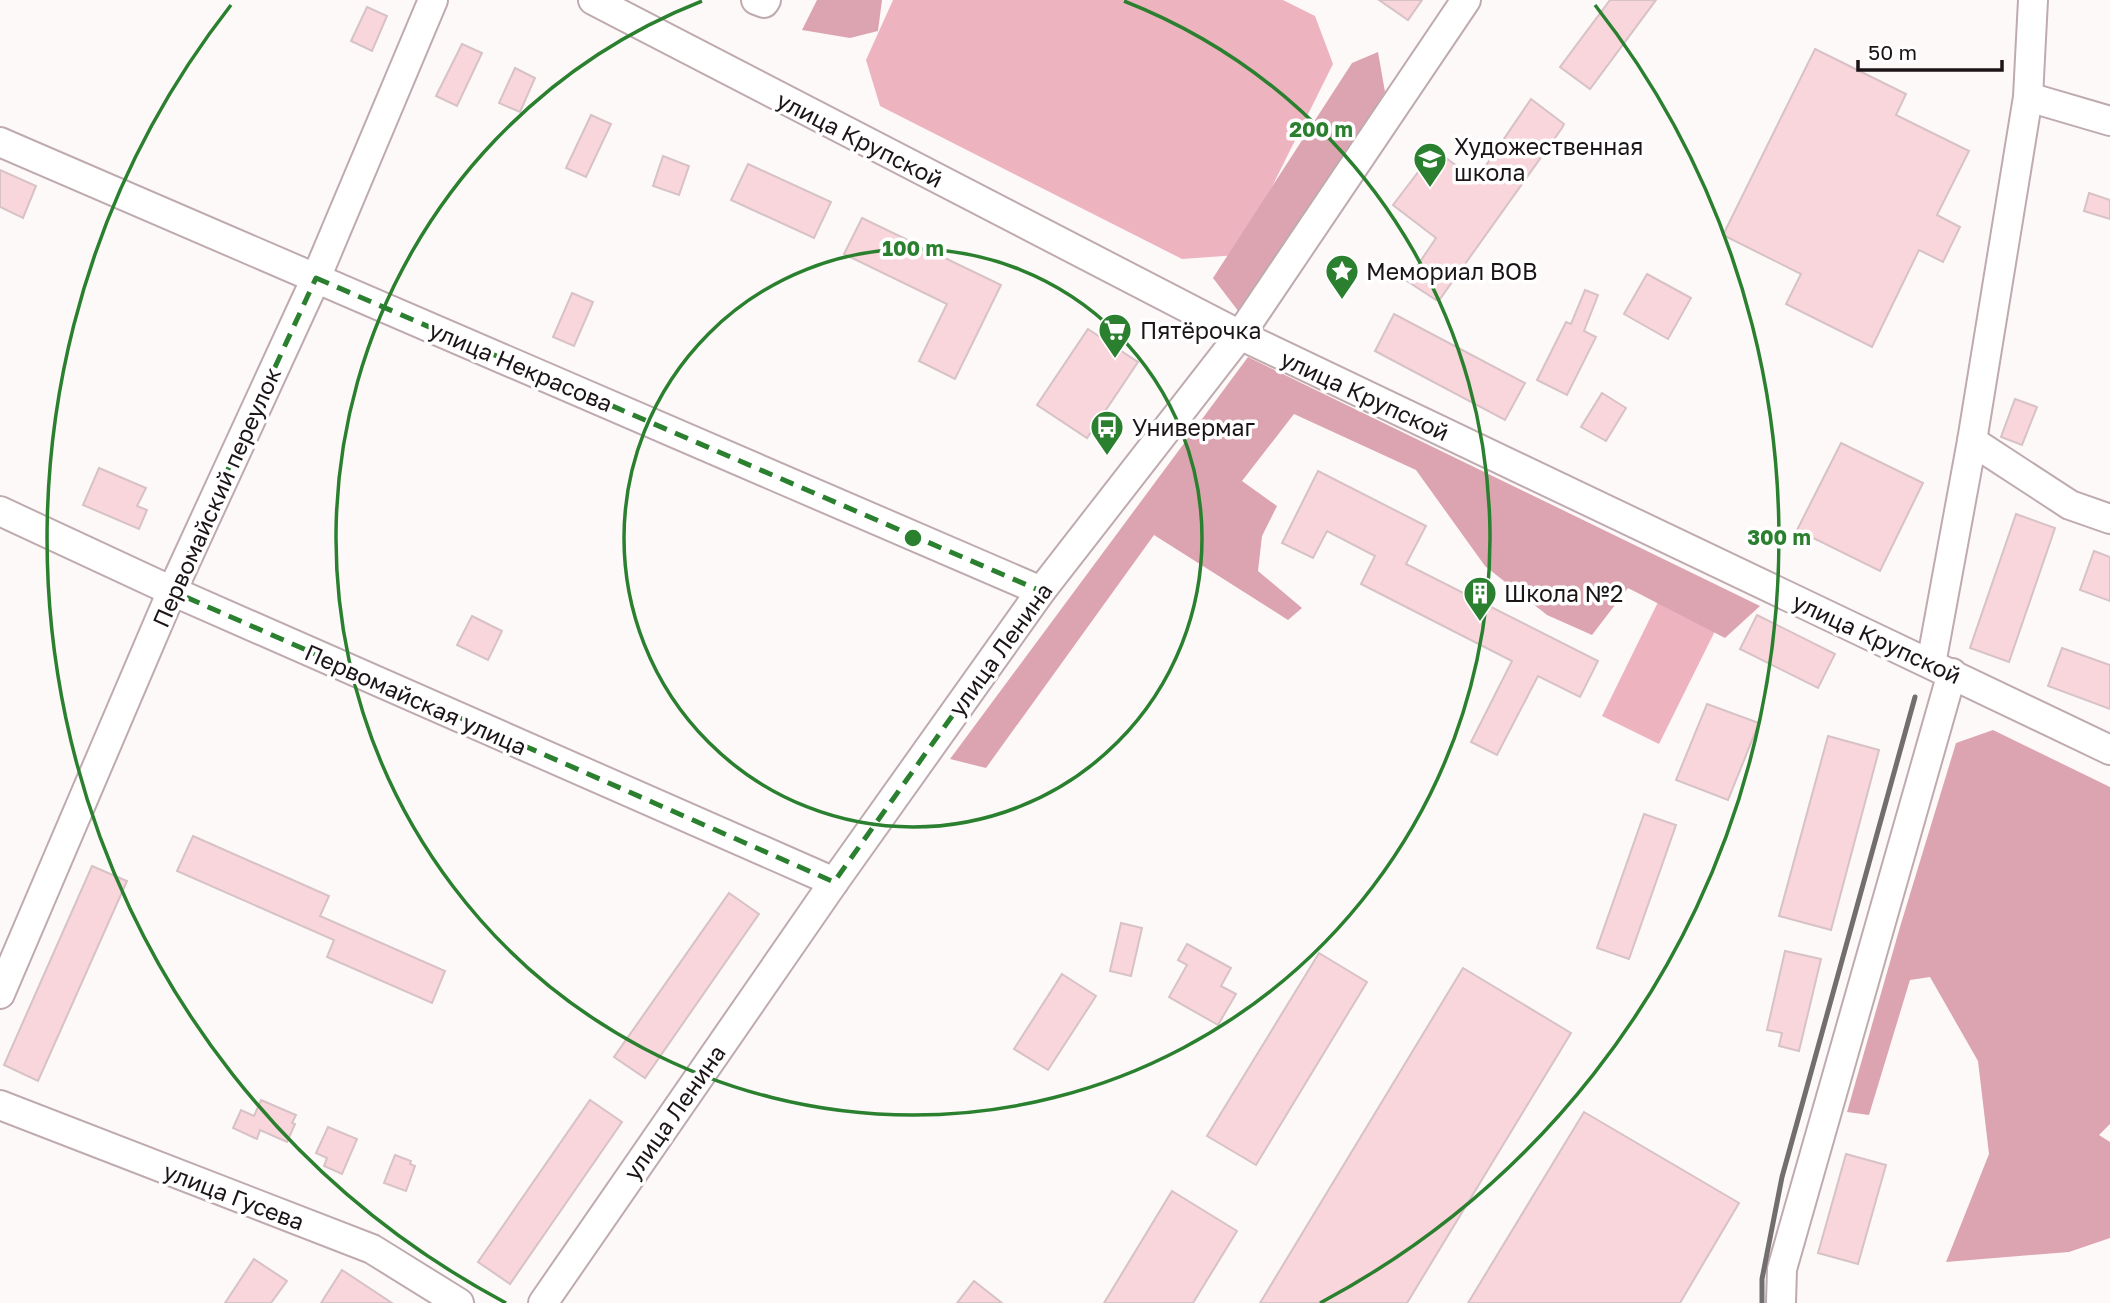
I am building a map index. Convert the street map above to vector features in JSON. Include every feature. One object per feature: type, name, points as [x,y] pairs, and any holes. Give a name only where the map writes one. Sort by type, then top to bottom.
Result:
[{"type":"street","name":"Первомайский переулок","points":[[0,994],[172,591],[316,278],[433,0]]},
{"type":"street","name":"улица Крупской","points":[[593,0],[1240,335],[2110,750]]},
{"type":"street","points":[[756,0],[764,3],[765,0]]},
{"type":"street","name":"улица Ленина","points":[[543,1303],[834,882],[1041,591],[1240,335],[1466,0]]},
{"type":"street","points":[[1781,1303],[1782,1269],[1941,668],[1972,441],[2028,97],[2033,0]]},
{"type":"street","points":[[2028,97],[2110,121]]},
{"type":"street","name":"улица Некрасова","points":[[0,142],[1041,591]]},
{"type":"street","points":[[1972,441],[2070,505],[2110,519]]},
{"type":"street","name":"Первомайская улица","points":[[0,511],[172,591],[834,882]]},
{"type":"street","name":"улица Гусева","points":[[0,1105],[372,1249],[459,1303]]},
{"type":"highlighted area","points":[[316,278],[1041,591],[834,882],[172,591]]},
{"type":"shaded area","points":[[817,0],[882,0],[878,31],[850,38],[802,30]]},
{"type":"shaded area","points":[[893,0],[1283,0],[1315,16],[1333,64],[1238,255],[1182,259],[880,106],[866,60]]},
{"type":"shaded area","points":[[1378,52],[1385,92],[1242,316],[1213,278],[1352,63]]},
{"type":"shaded area","points":[[1248,357],[1760,606],[1725,638],[1628,588],[1592,635],[1547,615],[1485,566],[1416,470],[1294,414],[1242,481],[1277,506],[1262,536],[1258,571],[1302,608],[1288,620],[1154,535],[986,768],[950,759]]},
{"type":"shaded area","points":[[1660,598],[1717,627],[1659,744],[1602,716]]},
{"type":"shaded area","points":[[1993,730],[2110,787],[2110,1124],[2099,1135],[2110,1142],[2110,1238],[2069,1252],[1946,1262],[1989,1154],[1978,1061],[1930,977],[1910,980],[1869,1115],[1847,1112],[1956,743]]},
{"type":"building","points":[[1379,0],[1422,0],[1408,20]]},
{"type":"building","points":[[1610,0],[1656,0],[1590,89],[1560,67]]},
{"type":"building","points":[[367,7],[387,16],[372,51],[351,41]]},
{"type":"building","points":[[462,44],[482,53],[457,106],[436,96]]},
{"type":"building","points":[[1815,49],[1906,94],[1896,115],[1969,151],[1937,215],[1960,227],[1943,262],[1919,250],[1872,347],[1786,304],[1801,274],[1723,235]]},
{"type":"building","points":[[515,68],[535,78],[520,112],[499,103]]},
{"type":"building","points":[[1531,99],[1564,124],[1440,299],[1436,300],[1407,281],[1436,238],[1393,205],[1435,150],[1476,180]]},
{"type":"building","points":[[591,115],[611,124],[586,177],[566,168]]},
{"type":"building","points":[[663,156],[689,166],[679,195],[653,186]]},
{"type":"building","points":[[748,164],[831,202],[814,238],[731,200]]},
{"type":"building","points":[[0,170],[36,186],[23,218],[0,207]]},
{"type":"building","points":[[2089,193],[2110,200],[2110,219],[2084,211]]},
{"type":"building","points":[[862,218],[1001,285],[955,379],[919,361],[947,304],[844,254]]},
{"type":"building","points":[[1647,274],[1691,298],[1668,339],[1624,314]]},
{"type":"building","points":[[1585,290],[1598,295],[1584,331],[1596,337],[1567,395],[1537,380],[1566,322],[1571,324]]},
{"type":"building","points":[[572,293],[593,302],[574,346],[553,337]]},
{"type":"building","points":[[1394,314],[1525,383],[1505,420],[1375,351]]},
{"type":"building","points":[[1088,329],[1138,362],[1087,438],[1037,405]]},
{"type":"building","points":[[1602,393],[1626,408],[1606,441],[1581,427]]},
{"type":"building","points":[[2015,399],[2037,407],[2022,445],[2001,437]]},
{"type":"building","points":[[1841,443],[1923,483],[1880,571],[1797,530]]},
{"type":"building","points":[[99,468],[146,488],[137,506],[147,510],[139,529],[83,505]]},
{"type":"building","name":"Школа №2","points":[[1318,471],[1426,526],[1406,564],[1598,661],[1580,697],[1538,676],[1497,755],[1471,742],[1512,661],[1361,584],[1375,556],[1327,531],[1313,558],[1282,543]]},
{"type":"building","points":[[2016,514],[2055,528],[2009,662],[1970,648]]},
{"type":"building","points":[[2094,551],[2110,557],[2110,601],[2080,590]]},
{"type":"building","points":[[1757,615],[1835,654],[1818,688],[1740,649]]},
{"type":"building","points":[[472,616],[502,631],[488,660],[457,645]]},
{"type":"building","points":[[2062,648],[2110,665],[2110,709],[2048,686]]},
{"type":"building","points":[[1707,704],[1759,723],[1728,800],[1676,780]]},
{"type":"building","points":[[1828,736],[1879,750],[1831,930],[1779,916]]},
{"type":"building","points":[[1644,814],[1676,825],[1629,959],[1597,948]]},
{"type":"building","points":[[193,836],[329,896],[320,916],[445,971],[432,1003],[327,957],[334,940],[177,871]]},
{"type":"building","points":[[92,866],[127,881],[38,1081],[4,1065]]},
{"type":"building","points":[[729,893],[759,914],[645,1078],[614,1057]]},
{"type":"building","points":[[1121,923],[1142,928],[1131,976],[1110,971]]},
{"type":"building","points":[[1187,944],[1231,968],[1221,986],[1236,994],[1218,1025],[1169,997],[1187,965],[1178,960]]},
{"type":"building","points":[[1785,951],[1821,959],[1799,1051],[1779,1046],[1782,1033],[1767,1030]]},
{"type":"building","points":[[1319,953],[1367,982],[1256,1165],[1207,1136]]},
{"type":"building","points":[[1463,968],[1571,1033],[1407,1303],[1260,1303]]},
{"type":"building","points":[[1062,974],[1096,996],[1048,1070],[1014,1049]]},
{"type":"building","points":[[261,1100],[296,1115],[287,1142],[260,1130],[257,1139],[233,1128],[241,1110],[254,1116]]},
{"type":"building","points":[[590,1100],[622,1122],[510,1284],[478,1262]]},
{"type":"building","points":[[1584,1112],[1739,1203],[1680,1303],[1468,1303]]},
{"type":"building","points":[[328,1127],[357,1139],[342,1174],[324,1166],[327,1158],[316,1153]]},
{"type":"building","points":[[1846,1154],[1886,1165],[1858,1264],[1818,1253]]},
{"type":"building","points":[[395,1155],[411,1161],[410,1164],[415,1166],[406,1191],[384,1183]]},
{"type":"building","points":[[1172,1191],[1237,1231],[1193,1303],[1104,1303]]},
{"type":"building","points":[[254,1259],[287,1281],[271,1303],[225,1303]]},
{"type":"building","points":[[342,1270],[392,1303],[321,1303]]},
{"type":"building","points":[[974,1281],[1002,1303],[957,1303]]},
{"type":"railway","points":[[1762,1303],[1762,1279],[1782,1177],[1915,697]]},
{"type":"place","name":"Художественная школа","points":[[1430,189]]},
{"type":"place","name":"Мемориал ВОВ","points":[[1342,301]]},
{"type":"place","name":"Пятёрочка","points":[[1115,360]]},
{"type":"place","name":"Универмаг","points":[[1107,457]]},
{"type":"place","name":"Школа №2","points":[[1480,623]]}]
